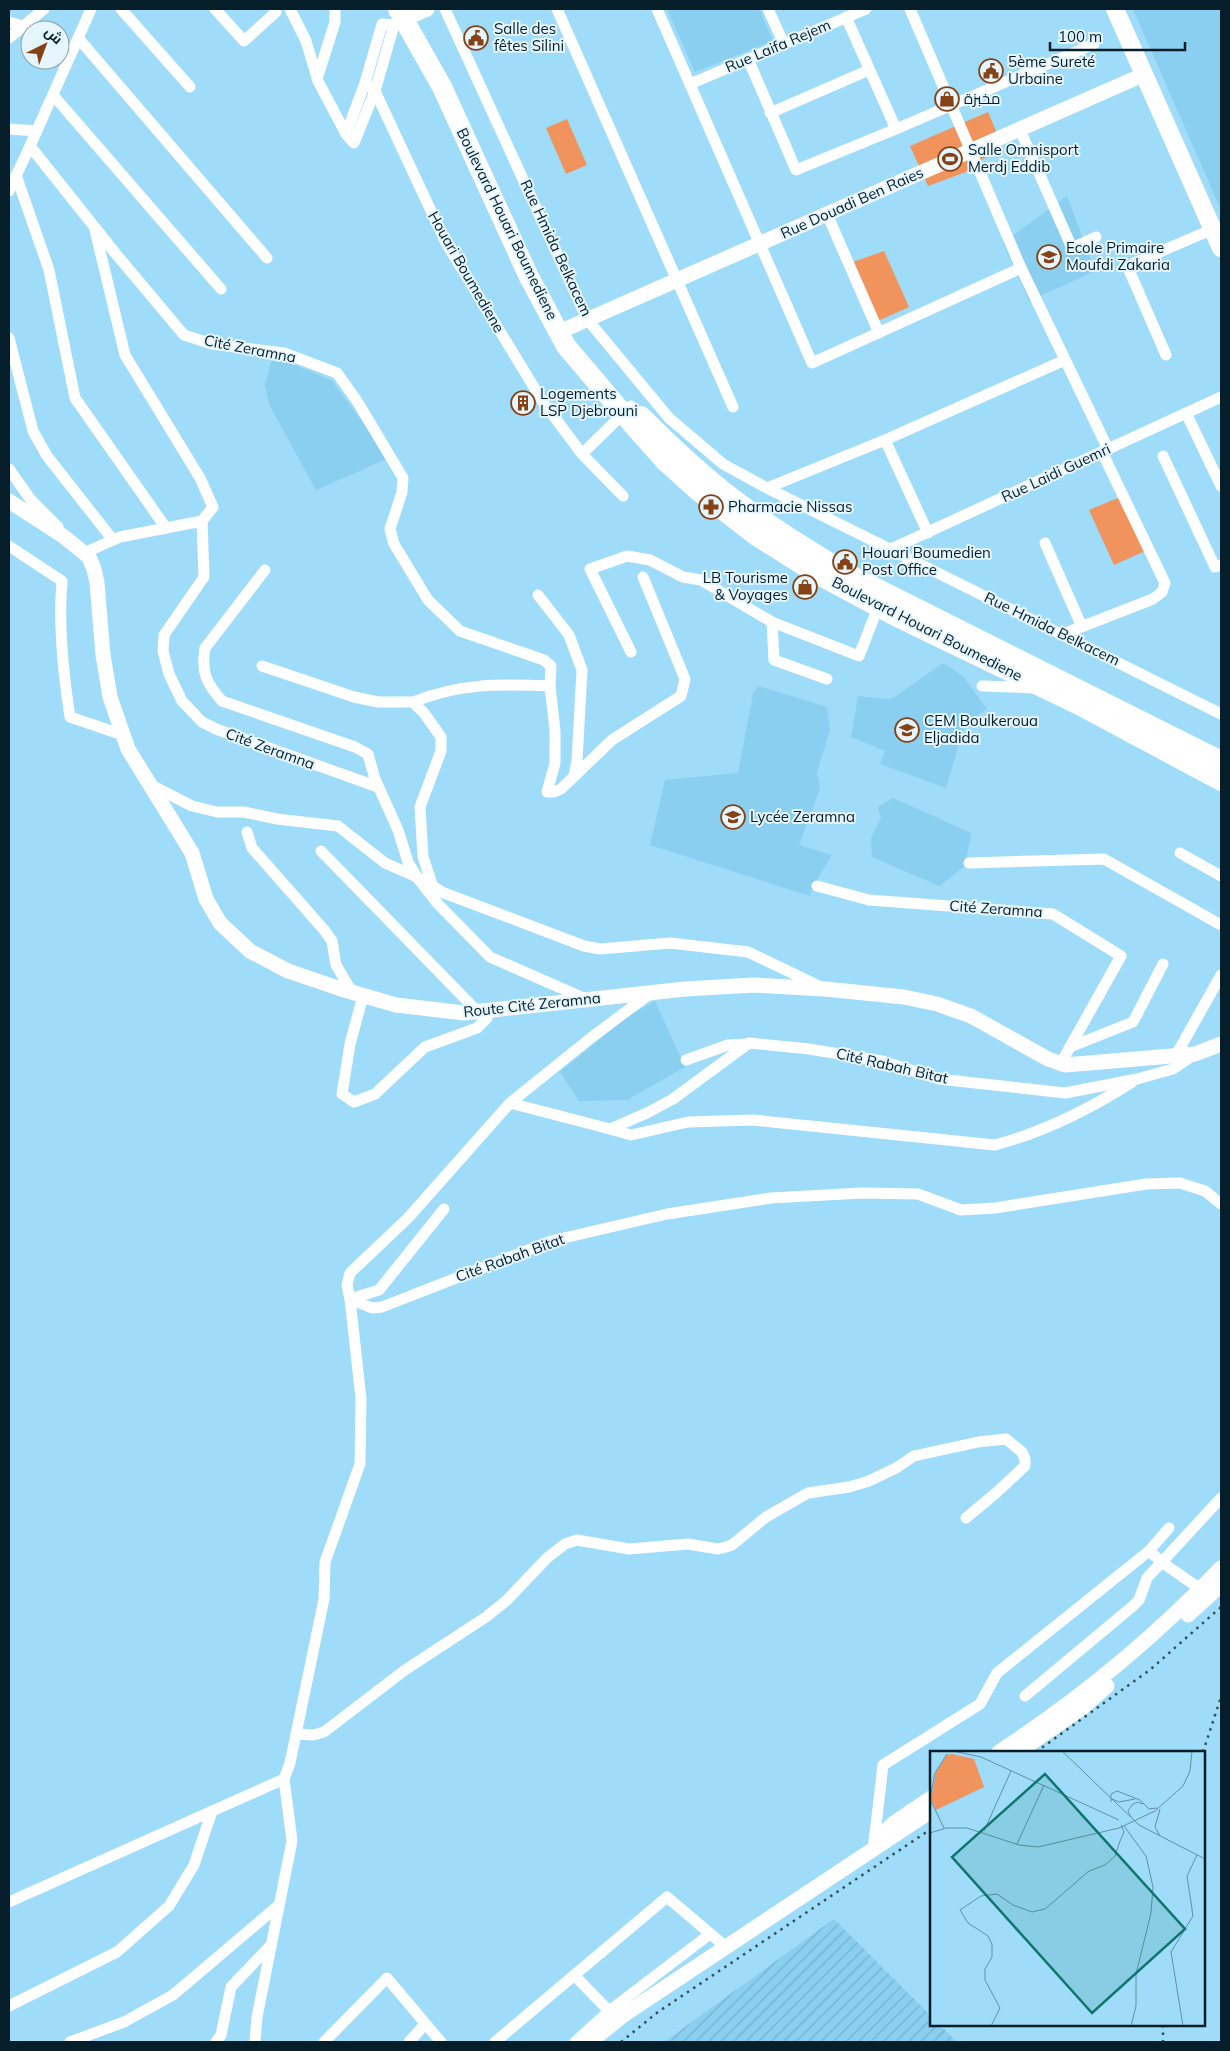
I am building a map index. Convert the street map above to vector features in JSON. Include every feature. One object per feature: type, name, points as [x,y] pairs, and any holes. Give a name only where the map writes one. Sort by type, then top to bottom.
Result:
[{"type":"highway","name":"Boulevard Houari Boumediene","points":[[408,14],[529,277],[563,330],[566,346],[627,410],[732,497],[816,555],[882,594],[1057,686],[1221,781]]},
{"type":"highway","name":"Boulevard Houari Boumediene","points":[[627,410],[665,461],[729,516],[790,558],[878,607],[1221,761]]},
{"type":"highway","points":[[1057,686],[1074,680],[1085,683],[1221,751]]},
{"type":"main road","points":[[1115,9],[1221,248]]},
{"type":"street","points":[[30,20],[44,9]]},
{"type":"street","points":[[9,191],[91,9]]},
{"type":"street","points":[[121,9],[190,87]]},
{"type":"street","points":[[215,9],[244,41],[276,12],[274,9]]},
{"type":"street","points":[[290,9],[306,41],[317,79],[346,134],[354,143],[408,14]]},
{"type":"street","points":[[317,79],[335,22],[335,9]]},
{"type":"street","name":"Rue Hmida Belkacem","points":[[445,9],[587,319],[669,418],[723,464],[767,488],[1064,634],[1221,714]]},
{"type":"street","points":[[557,9],[733,407]]},
{"type":"street","points":[[657,9],[812,363],[1021,268]]},
{"type":"street","points":[[768,9],[784,44]]},
{"type":"street","name":"Rue Laifa Rejem","points":[[690,84],[866,9]]},
{"type":"street","points":[[910,9],[1021,268],[1065,360],[1165,583],[1162,592],[1153,599],[1064,634]]},
{"type":"street","points":[[346,134],[365,83],[382,24],[408,14]]},
{"type":"street","points":[[846,17],[896,129]]},
{"type":"street","points":[[9,38],[20,29]]},
{"type":"street","points":[[79,39],[267,258]]},
{"type":"street","points":[[748,59],[796,170],[1094,44]]},
{"type":"street","points":[[770,113],[869,70]]},
{"type":"street","name":"Rue Douadi Ben Raies","points":[[563,330],[1145,74]]},
{"type":"street","points":[[365,83],[375,90]]},
{"type":"street","name":"Houari Boumediene","points":[[375,90],[446,243],[543,402],[582,454],[622,496]]},
{"type":"street","points":[[53,95],[221,288]]},
{"type":"street","points":[[9,128],[37,131]]},
{"type":"street","points":[[1020,130],[1072,248],[1096,237]]},
{"type":"street","name":"Cité Zeramna","points":[[30,146],[149,295],[184,335],[212,344],[284,353],[337,373],[357,401],[403,478],[402,492],[390,529],[394,544],[417,584],[438,611],[460,631],[544,660],[551,666],[550,686],[556,731],[555,762],[547,792],[561,789],[612,740],[681,696],[686,679],[643,577]]},
{"type":"street","points":[[16,176],[49,270],[76,398],[166,528]]},
{"type":"street","points":[[827,214],[879,333]]},
{"type":"street","points":[[9,469],[31,500],[84,552],[113,540],[202,521],[213,507],[200,478],[125,355],[94,225]]},
{"type":"street","points":[[1166,355],[1128,270],[1134,263],[1213,229]]},
{"type":"street","points":[[9,338],[32,432],[47,456],[113,540]]},
{"type":"street","points":[[767,488],[885,440],[1065,360]]},
{"type":"street","name":"Rue Laidi Guemri","points":[[892,549],[1221,397]]},
{"type":"street","points":[[582,454],[627,410]]},
{"type":"street","points":[[1186,413],[1221,486]]},
{"type":"street","points":[[885,440],[928,533]]},
{"type":"street","points":[[1163,456],[1215,567],[1221,565]]},
{"type":"street","name":"Route Cité Zeramna","points":[[9,502],[63,536],[89,557],[94,569],[103,655],[110,697],[128,749],[192,853],[206,899],[220,923],[250,951],[268,962],[358,994],[396,1005],[464,1013],[652,992],[753,985],[825,989],[904,997],[937,1004],[971,1016],[1048,1059],[1065,1065],[1174,1057],[1195,1054],[1221,1044]]},
{"type":"street","name":"Cité Zeramna","points":[[202,521],[204,577],[164,634],[163,652],[169,674],[182,701],[202,722],[216,729],[378,788]]},
{"type":"street","points":[[1045,543],[1082,627]]},
{"type":"street","points":[[9,546],[62,581],[59,610],[64,681],[70,717],[123,735]]},
{"type":"street","points":[[631,652],[590,569],[627,556],[650,560],[683,577],[702,580],[772,622],[858,656],[878,607]]},
{"type":"street","name":"Cité Zeramna","points":[[265,570],[205,648],[202,663],[205,677],[212,689],[222,701],[355,747],[368,754],[378,788],[398,830],[408,862],[438,904],[490,957],[587,1000]]},
{"type":"street","points":[[538,595],[569,635],[582,670],[577,760],[574,776]]},
{"type":"street","points":[[772,622],[774,660],[827,680]]},
{"type":"street","points":[[262,666],[354,697],[378,702],[413,702],[440,692],[496,684],[550,686]]},
{"type":"street","points":[[982,686],[1057,686]]},
{"type":"street","points":[[413,702],[441,736],[441,751],[420,807],[423,857],[433,886]]},
{"type":"street","points":[[151,785],[192,806],[217,812],[244,812],[277,819],[338,826],[385,863],[418,877]]},
{"type":"street","points":[[247,832],[252,848],[332,941],[336,965],[358,994],[342,1094],[354,1102],[375,1094],[425,1047],[477,1028],[487,1018],[483,1011],[321,851]]},
{"type":"street","points":[[1180,853],[1221,876]]},
{"type":"street","points":[[969,863],[1104,859],[1221,925]]},
{"type":"street","name":"Cité Zeramna","points":[[418,877],[444,893],[584,946],[600,949],[670,943],[748,952],[825,989]]},
{"type":"street","name":"Cité Zeramna","points":[[817,886],[869,900],[1053,914],[1121,956],[1061,1063]]},
{"type":"street","points":[[1070,1047],[1133,1022],[1163,964]]},
{"type":"street","points":[[1174,1057],[1221,975]]},
{"type":"street","points":[[255,2042],[257,2017],[292,1842],[284,1779],[290,1763],[324,1599],[325,1562],[360,1464],[361,1399],[347,1285],[350,1274],[408,1218],[510,1103],[652,992]]},
{"type":"street","name":"Cité Rabah Bitat","points":[[686,1060],[728,1044],[809,1049],[882,1061],[939,1079],[1064,1092],[1137,1079],[1173,1068],[1195,1054]]},
{"type":"street","points":[[610,1129],[648,1113],[673,1099],[748,1044]]},
{"type":"street","name":"Cité Rabah Bitat","points":[[510,1103],[631,1135],[688,1122],[753,1120],[995,1145],[1018,1138],[1096,1104],[1137,1079]]},
{"type":"street","name":"Cité Rabah Bitat","points":[[350,1299],[372,1308],[382,1307],[551,1241],[667,1214],[764,1199],[862,1193],[918,1194],[961,1210],[995,1208],[1146,1184],[1180,1183],[1205,1191],[1221,1204]]},
{"type":"street","points":[[350,1299],[379,1290],[444,1210]]},
{"type":"street","points":[[296,1734],[313,1735],[324,1732],[405,1670],[486,1617],[513,1594],[556,1550],[565,1544],[577,1540],[629,1549],[688,1544],[718,1549],[732,1545],[766,1517],[808,1493],[849,1487],[869,1481],[896,1468],[914,1456],[930,1451],[1000,1438],[1012,1442],[1026,1458],[1025,1466],[966,1518]]},
{"type":"street","points":[[1025,1696],[1139,1600],[1147,1578],[1163,1563],[1221,1498]]},
{"type":"street","points":[[874,1842],[883,1765],[980,1704],[998,1674],[1149,1551],[1169,1528]]},
{"type":"street","points":[[1149,1551],[1205,1592]]},
{"type":"street","points":[[1019,1751],[1082,1708],[1205,1592],[1221,1568]]},
{"type":"street","points":[[1000,1751],[1069,1704],[1205,1592],[1221,1585]]},
{"type":"street","points":[[9,1902],[284,1779]]},
{"type":"street","points":[[846,1869],[894,1823],[930,1799]]},
{"type":"street","points":[[9,2006],[117,1952],[169,1906],[194,1865],[212,1811]]},
{"type":"street","points":[[590,2042],[625,2014],[930,1812]]},
{"type":"street","points":[[495,2042],[667,1897],[726,1947]]},
{"type":"street","points":[[70,2042],[124,2022],[173,1995],[279,1905]]},
{"type":"street","points":[[575,2042],[609,2011],[710,1934]]},
{"type":"street","points":[[216,2042],[221,2035],[231,1987],[272,1944]]},
{"type":"street","points":[[574,1975],[609,2011]]},
{"type":"street","points":[[324,2042],[387,1978],[441,2042]]},
{"type":"street","points":[[408,2042],[425,2024]]},
{"type":"shaded area","points":[[667,9],[759,9],[773,41],[695,72]]},
{"type":"shaded area","points":[[1133,9],[1221,9],[1221,210]]},
{"type":"shaded area","name":"Salle Omnisport Merdj Eddib","points":[[988,112],[1002,145],[966,172],[928,186],[910,146]]},
{"type":"shaded area","points":[[567,119],[587,165],[566,174],[546,128]]},
{"type":"shaded area","name":"Ecole Primaire Moufdi Zakaria","points":[[1067,196],[1095,271],[1029,301],[1003,243]]},
{"type":"shaded area","points":[[884,251],[909,307],[878,321],[853,262]]},
{"type":"shaded area","points":[[281,359],[332,381],[389,458],[316,490],[269,404],[265,385],[271,361]]},
{"type":"shaded area","points":[[1120,497],[1145,551],[1114,565],[1089,510]]},
{"type":"shaded area","name":"CEM Boulkeroua Eljadida","points":[[943,663],[963,676],[987,709],[965,723],[946,788],[880,764],[885,751],[851,737],[858,696],[893,698]]},
{"type":"shaded area","name":"Lycée Zeramna","points":[[758,686],[827,707],[830,730],[817,772],[820,789],[799,845],[832,855],[815,883],[810,896],[650,845],[665,780],[738,773],[753,694]]},
{"type":"shaded area","points":[[893,798],[971,833],[965,866],[939,886],[872,857],[871,838],[881,818],[878,807]]},
{"type":"shaded area","points":[[655,1001],[685,1067],[627,1100],[579,1101],[560,1072],[628,1016]]},
{"type":"shaded area","points":[[834,1919],[930,2015],[930,2026],[941,2026],[957,2042],[664,2042]]},
{"type":"railway","points":[[1037,1751],[1151,1669],[1221,1607]]},
{"type":"railway","points":[[1203,1751],[1221,1697]]},
{"type":"railway","points":[[621,2042],[658,2012],[930,1830]]},
{"type":"railway","points":[[1163,2026],[1163,2042]]},
{"type":"place","name":"Salle des fêtes Silini","points":[[476,38]]},
{"type":"place","name":"5ème Sureté Urbaine","points":[[991,71]]},
{"type":"place","name":"مخبزة","points":[[947,99]]},
{"type":"place","name":"Salle Omnisport Merdj Eddib","points":[[950,159]]},
{"type":"place","name":"Ecole Primaire Moufdi Zakaria","points":[[1049,257]]},
{"type":"place","name":"Logements LSP Djebrouni","points":[[523,403]]},
{"type":"place","name":"Pharmacie Nissas","points":[[711,507]]},
{"type":"place","name":"Houari Boumedien Post Office","points":[[845,562]]},
{"type":"place","name":"LB Tourisme & Voyages","points":[[805,587]]},
{"type":"place","name":"CEM Boulkeroua Eljadida","points":[[907,730]]},
{"type":"place","name":"Lycée Zeramna","points":[[733,817]]}]
